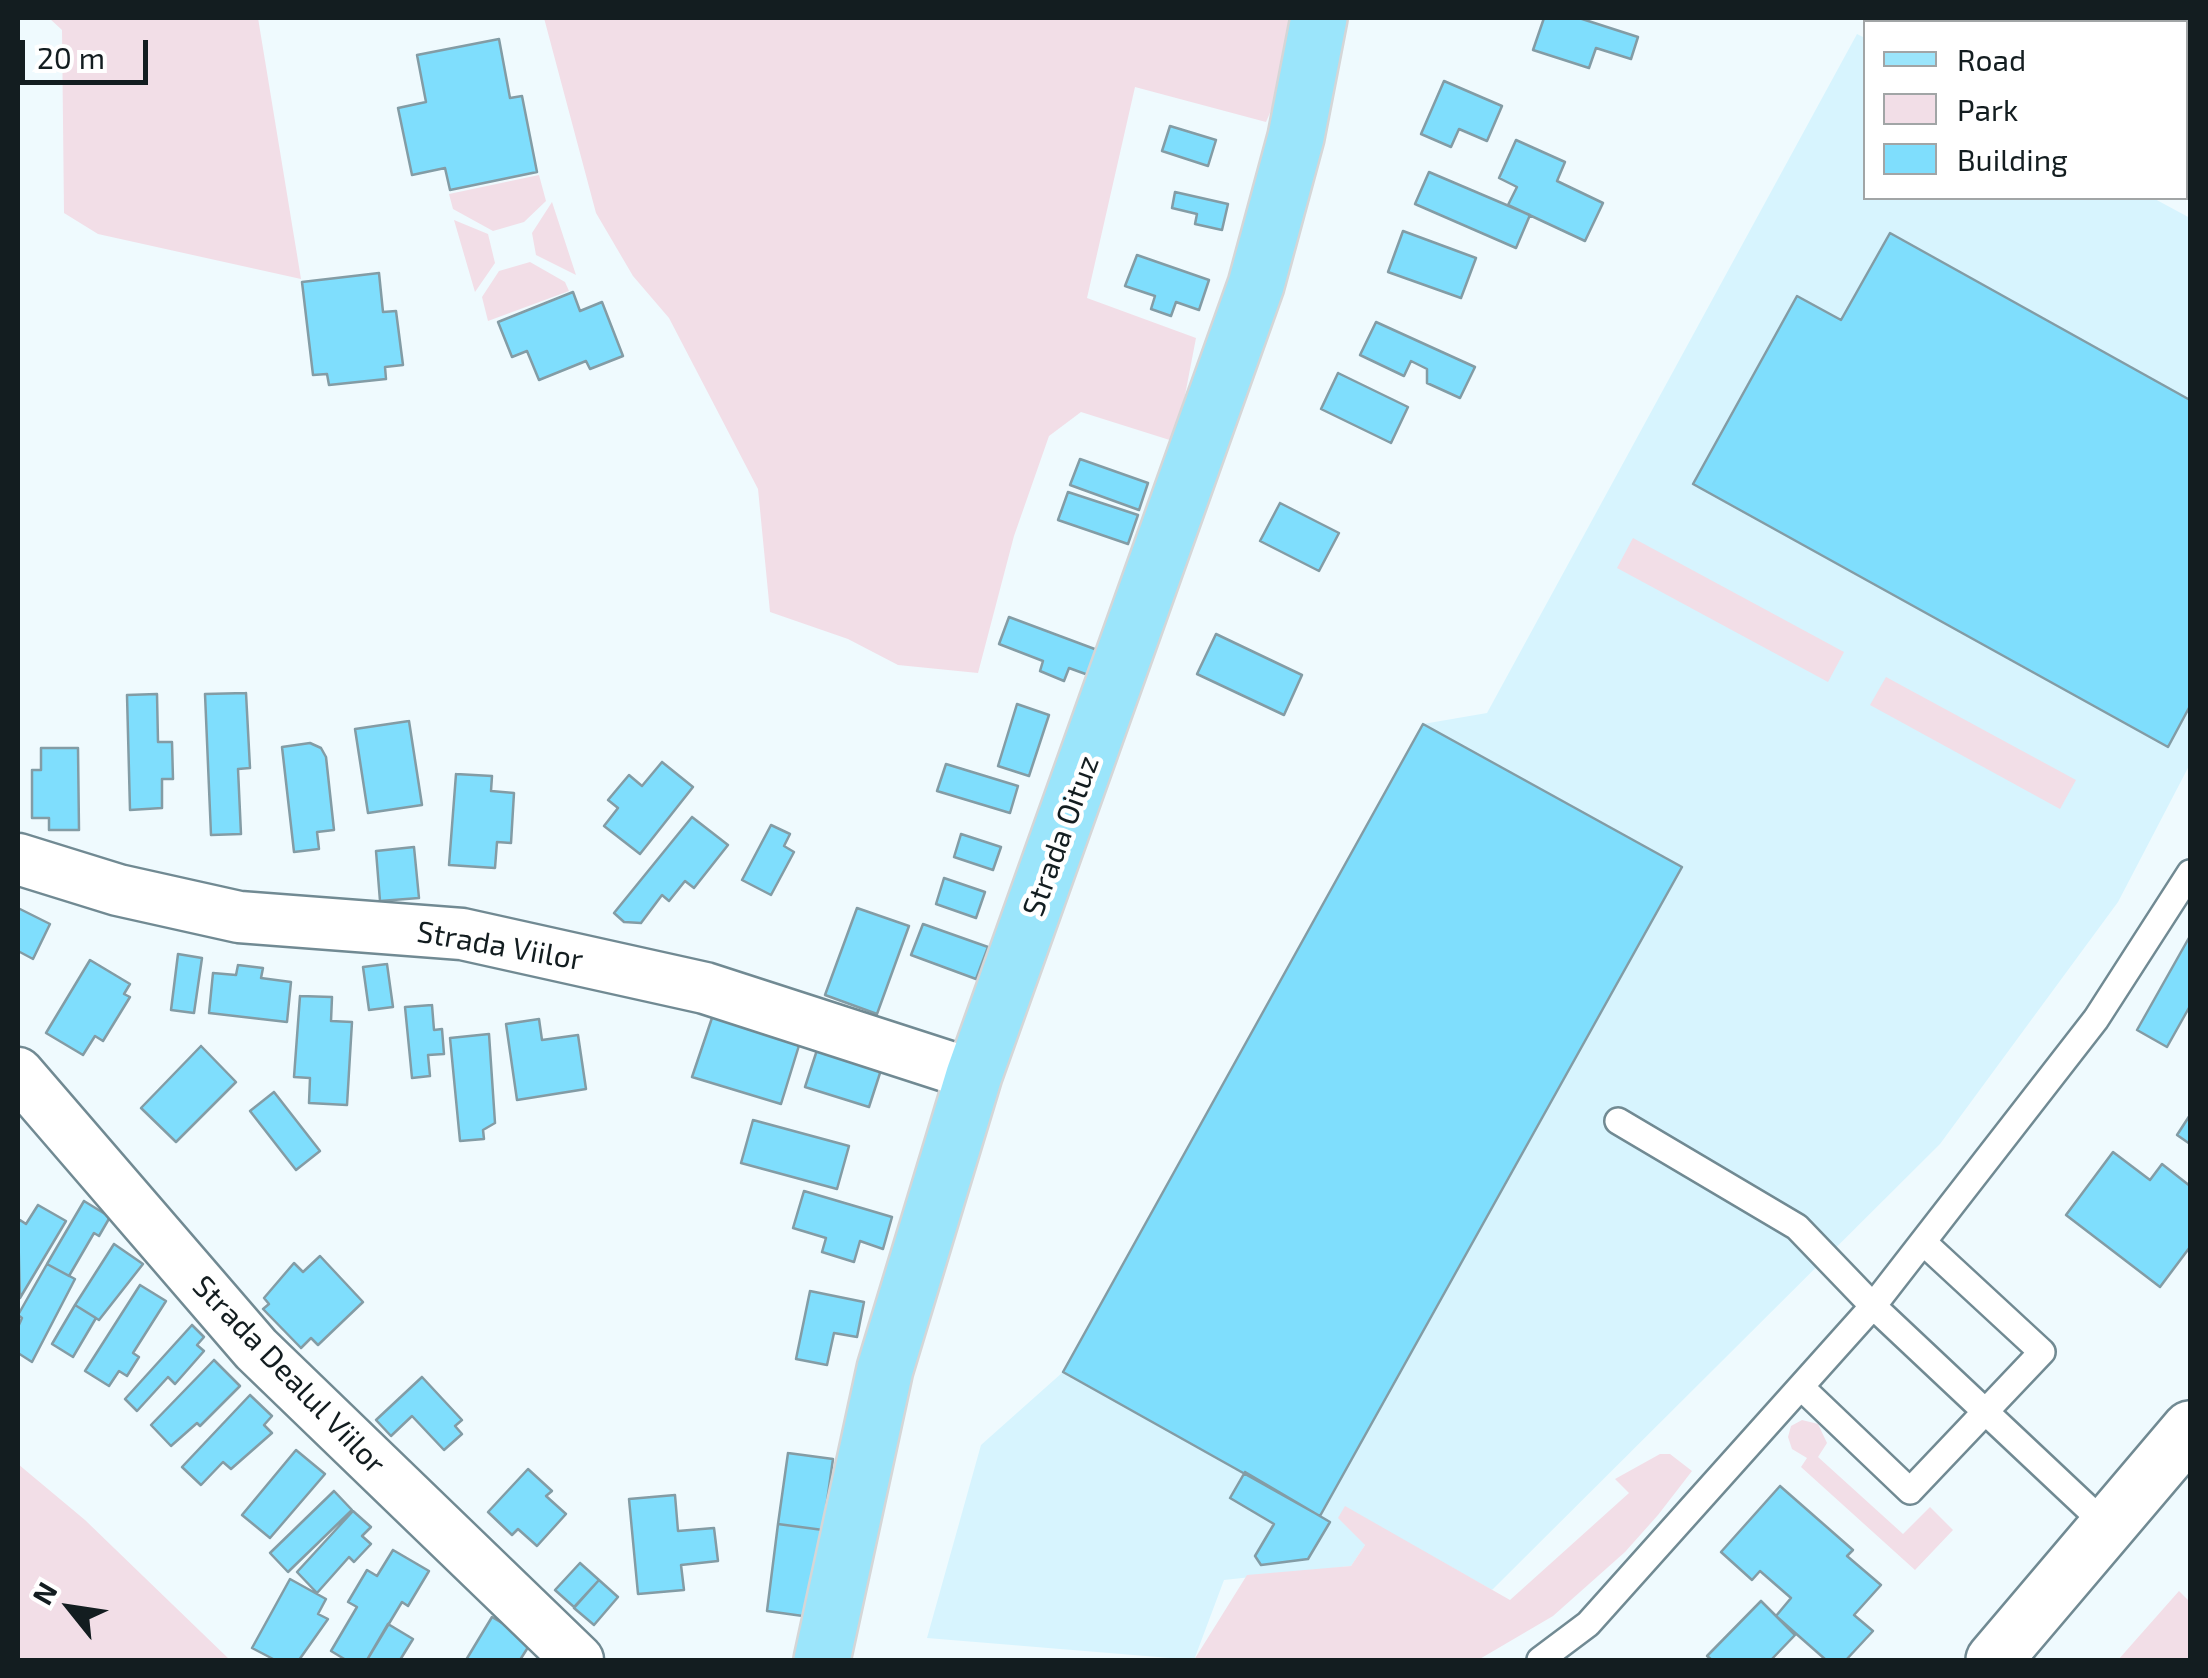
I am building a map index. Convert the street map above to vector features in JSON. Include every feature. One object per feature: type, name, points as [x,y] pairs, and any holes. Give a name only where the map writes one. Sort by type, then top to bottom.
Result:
[{"type":"main road","name":"Strada Oituz","points":[[822,1660],[886,1370],[974,1074],[1256,284],[1296,137],[1320,18]]},
{"type":"main road","points":[[1994,1660],[2190,1429]]},
{"type":"street","name":"Strada Viilor","points":[[18,859],[118,890],[239,917],[462,934],[705,988],[974,1074]]},
{"type":"street","name":"Strada Dealul Viilor","points":[[18,1073],[256,1349],[578,1660]]},
{"type":"lane","points":[[1540,1660],[1588,1624],[1873,1306],[2096,1019],[2190,873]]},
{"type":"lane","points":[[1618,1121],[1797,1227],[1873,1306],[2108,1527]]},
{"type":"lane","points":[[1802,1388],[1910,1491],[2042,1352],[1923,1242]]},
{"type":"shaded area","points":[[1857,34],[1863,37],[1863,200],[2157,200],[2190,218],[2190,764],[2118,902],[1940,1144],[1492,1590],[1346,1508],[1365,1545],[1351,1566],[1224,1580],[1194,1660],[927,1638],[981,1445],[1063,1372],[1423,724],[1487,713]]},
{"type":"green space","points":[[49,18],[258,18],[301,279],[98,234],[64,213],[62,30]]},
{"type":"green space","points":[[544,18],[1295,18],[1283,83],[1266,122],[1135,87],[1087,298],[1196,338],[1176,442],[1081,412],[1049,436],[1014,536],[978,673],[898,665],[848,639],[770,612],[758,489],[669,318],[633,276],[596,213]]},
{"type":"green space","points":[[539,175],[546,201],[524,222],[493,231],[453,209],[449,194]]},
{"type":"green space","points":[[552,202],[576,275],[536,255],[532,233]]},
{"type":"green space","points":[[454,220],[488,234],[495,263],[475,292]]},
{"type":"green space","points":[[530,262],[565,282],[569,291],[488,321],[482,297],[499,271]]},
{"type":"green space","points":[[1633,538],[1844,652],[1828,682],[1617,568]]},
{"type":"green space","points":[[1886,677],[2076,780],[2060,809],[1870,705]]},
{"type":"green space","points":[[1802,1420],[1818,1424],[1827,1443],[1818,1457],[1903,1534],[1930,1507],[1953,1530],[1915,1570],[1801,1467],[1807,1458],[1792,1449],[1788,1437],[1791,1426]]},
{"type":"green space","points":[[1660,1454],[1670,1454],[1692,1471],[1658,1515],[1625,1552],[1553,1616],[1478,1660],[1194,1660],[1247,1575],[1351,1566],[1365,1545],[1338,1518],[1345,1506],[1510,1600],[1629,1493],[1615,1479]]},
{"type":"green space","points":[[18,1464],[85,1520],[230,1660],[18,1660]]},
{"type":"green space","points":[[2179,1591],[2190,1602],[2190,1660],[2118,1660]]},
{"type":"building","points":[[1544,18],[1579,18],[1638,37],[1631,59],[1596,48],[1589,68],[1533,50]]},
{"type":"building","points":[[499,39],[510,98],[522,96],[537,172],[450,190],[445,168],[412,175],[398,108],[426,102],[417,55]]},
{"type":"building","points":[[1444,81],[1502,106],[1487,141],[1459,129],[1451,147],[1421,134]]},
{"type":"building","points":[[1170,126],[1216,140],[1208,166],[1162,151]]},
{"type":"building","points":[[1516,140],[1565,162],[1557,181],[1603,203],[1585,241],[1508,205],[1517,187],[1499,178]]},
{"type":"building","points":[[1429,172],[1530,215],[1516,248],[1415,204]]},
{"type":"building","points":[[1175,192],[1228,204],[1222,230],[1195,224],[1197,214],[1172,208]]},
{"type":"building","points":[[1403,231],[1476,258],[1461,298],[1388,272]]},
{"type":"building","points":[[1890,233],[2190,400],[2190,706],[2168,747],[1693,484],[1797,296],[1841,320]]},
{"type":"building","points":[[1137,255],[1209,280],[1199,310],[1176,302],[1171,316],[1151,309],[1155,296],[1125,286]]},
{"type":"building","points":[[379,273],[383,312],[396,311],[403,365],[385,367],[386,379],[329,385],[327,374],[313,375],[302,282]]},
{"type":"building","points":[[573,292],[580,311],[602,302],[623,356],[590,369],[586,361],[539,380],[527,351],[512,357],[498,322]]},
{"type":"building","points":[[1376,322],[1475,367],[1460,398],[1427,383],[1427,369],[1411,361],[1404,376],[1360,355]]},
{"type":"building","points":[[1338,373],[1408,407],[1391,443],[1321,409]]},
{"type":"building","points":[[1080,459],[1148,483],[1139,510],[1070,485]]},
{"type":"building","points":[[1068,492],[1138,515],[1128,544],[1058,520]]},
{"type":"building","points":[[1280,503],[1339,533],[1319,571],[1260,541]]},
{"type":"building","points":[[1009,617],[1100,651],[1091,676],[1069,668],[1064,681],[1040,671],[1043,661],[999,644]]},
{"type":"building","points":[[1216,634],[1302,675],[1284,715],[1197,674]]},
{"type":"building","points":[[246,693],[250,768],[238,769],[241,834],[211,835],[205,694]]},
{"type":"building","points":[[157,694],[158,742],[172,742],[173,779],[162,779],[162,808],[130,810],[127,695]]},
{"type":"building","points":[[1017,704],[1049,715],[1029,776],[998,766]]},
{"type":"building","points":[[409,721],[422,805],[368,813],[355,729]]},
{"type":"building","points":[[1423,724],[1682,867],[1320,1516],[1063,1372]]},
{"type":"building","points":[[310,743],[321,748],[326,757],[334,830],[317,832],[319,849],[294,852],[282,747]]},
{"type":"building","points":[[41,748],[78,748],[79,830],[49,830],[49,818],[32,818],[32,770],[41,770]]},
{"type":"building","points":[[662,762],[693,787],[640,854],[604,826],[618,808],[608,800],[629,775],[642,786]]},
{"type":"building","points":[[946,764],[1018,786],[1010,813],[937,791]]},
{"type":"building","points":[[456,774],[492,776],[491,791],[514,793],[511,843],[497,842],[495,868],[449,865]]},
{"type":"building","points":[[692,817],[728,845],[694,888],[685,881],[669,901],[662,895],[641,923],[624,922],[614,913]]},
{"type":"building","points":[[771,825],[790,834],[784,846],[794,852],[771,895],[742,880]]},
{"type":"building","points":[[961,834],[1001,847],[993,870],[954,857]]},
{"type":"building","points":[[414,847],[419,898],[380,901],[376,851]]},
{"type":"building","points":[[944,878],[985,892],[976,918],[936,904]]},
{"type":"building","points":[[18,908],[50,924],[33,959],[18,951]]},
{"type":"building","points":[[857,908],[909,926],[877,1014],[825,995]]},
{"type":"building","points":[[923,924],[988,947],[976,979],[911,955]]},
{"type":"building","points":[[2190,936],[2190,1006],[2167,1047],[2137,1030]]},
{"type":"building","points":[[178,954],[202,958],[194,1013],[171,1010]]},
{"type":"building","points":[[90,960],[130,984],[124,994],[130,997],[103,1041],[95,1036],[83,1055],[46,1033]]},
{"type":"building","points":[[387,964],[393,1007],[369,1010],[363,967]]},
{"type":"building","points":[[238,965],[263,968],[261,978],[291,982],[287,1022],[209,1013],[213,973],[236,975]]},
{"type":"building","points":[[300,996],[332,997],[331,1021],[352,1022],[347,1105],[309,1103],[310,1078],[294,1077]]},
{"type":"building","points":[[432,1005],[434,1030],[442,1029],[444,1054],[428,1055],[430,1076],[412,1078],[405,1007]]},
{"type":"building","points":[[714,1012],[801,1039],[781,1104],[692,1077]]},
{"type":"building","points":[[539,1019],[542,1040],[578,1035],[586,1089],[517,1100],[506,1024]]},
{"type":"building","points":[[489,1034],[495,1123],[483,1130],[484,1139],[460,1141],[450,1038]]},
{"type":"building","points":[[201,1046],[236,1082],[176,1142],[141,1108]]},
{"type":"building","points":[[817,1050],[881,1070],[869,1107],[805,1087]]},
{"type":"building","points":[[274,1092],[320,1151],[296,1170],[250,1111]]},
{"type":"building","points":[[2190,1115],[2190,1144],[2177,1135]]},
{"type":"building","points":[[753,1120],[849,1146],[837,1189],[741,1163]]},
{"type":"building","points":[[2113,1152],[2150,1180],[2162,1164],[2190,1186],[2190,1247],[2160,1287],[2066,1215]]},
{"type":"building","points":[[804,1191],[892,1217],[883,1249],[860,1241],[854,1262],[822,1252],[826,1238],[793,1228]]},
{"type":"building","points":[[84,1201],[110,1217],[99,1236],[94,1233],[69,1276],[47,1264]]},
{"type":"building","points":[[38,1205],[66,1221],[20,1298],[18,1224],[20,1220],[26,1224]]},
{"type":"building","points":[[114,1244],[143,1264],[99,1320],[75,1305]]},
{"type":"building","points":[[320,1256],[363,1302],[318,1345],[311,1338],[301,1348],[263,1309],[269,1304],[264,1298],[294,1263],[303,1272]]},
{"type":"building","points":[[47,1264],[75,1279],[32,1362],[18,1353],[22,1318],[18,1315]]},
{"type":"building","points":[[140,1285],[166,1301],[133,1353],[139,1357],[127,1376],[119,1371],[109,1386],[85,1371]]},
{"type":"building","points":[[810,1291],[864,1302],[857,1337],[834,1333],[827,1365],[796,1359]]},
{"type":"building","points":[[75,1305],[96,1318],[73,1357],[52,1344]]},
{"type":"building","points":[[192,1325],[204,1337],[197,1345],[204,1351],[175,1384],[168,1377],[137,1411],[125,1399]]},
{"type":"building","points":[[214,1360],[240,1386],[200,1426],[197,1423],[171,1446],[151,1425]]},
{"type":"building","points":[[422,1377],[462,1420],[455,1426],[462,1434],[444,1450],[412,1416],[391,1436],[376,1420]]},
{"type":"building","points":[[250,1395],[272,1416],[264,1425],[272,1433],[231,1469],[223,1462],[201,1485],[182,1467]]},
{"type":"building","points":[[296,1450],[325,1474],[270,1538],[242,1515]]},
{"type":"building","points":[[788,1453],[833,1459],[823,1530],[778,1524]]},
{"type":"building","points":[[528,1469],[552,1491],[546,1496],[566,1514],[537,1546],[518,1529],[512,1535],[488,1512]]},
{"type":"building","points":[[1245,1472],[1330,1522],[1308,1559],[1261,1565],[1255,1556],[1274,1524],[1230,1498]]},
{"type":"building","points":[[1780,1486],[1853,1550],[1847,1556],[1881,1585],[1854,1615],[1873,1631],[1846,1660],[1826,1660],[1776,1616],[1791,1598],[1760,1571],[1752,1580],[1721,1552]]},
{"type":"building","points":[[334,1491],[352,1510],[288,1572],[270,1553]]},
{"type":"building","points":[[675,1495],[678,1531],[714,1528],[718,1561],[681,1565],[684,1590],[638,1594],[629,1499]]},
{"type":"building","points":[[353,1511],[371,1527],[362,1536],[371,1544],[354,1562],[349,1557],[317,1593],[297,1572]]},
{"type":"building","points":[[778,1524],[823,1530],[810,1617],[767,1611]]},
{"type":"building","points":[[393,1550],[429,1571],[408,1606],[402,1602],[367,1660],[346,1660],[331,1651],[357,1607],[348,1602],[367,1570],[377,1576]]},
{"type":"building","points":[[580,1563],[599,1580],[574,1607],[555,1590]]},
{"type":"building","points":[[290,1579],[326,1599],[318,1614],[328,1619],[299,1660],[275,1660],[252,1648]]},
{"type":"building","points":[[599,1580],[618,1597],[594,1625],[574,1608]]},
{"type":"building","points":[[1761,1601],[1795,1635],[1771,1660],[1712,1660],[1707,1656]]},
{"type":"building","points":[[492,1617],[532,1641],[520,1660],[466,1660]]},
{"type":"building","points":[[388,1624],[413,1639],[400,1660],[367,1660]]}]
